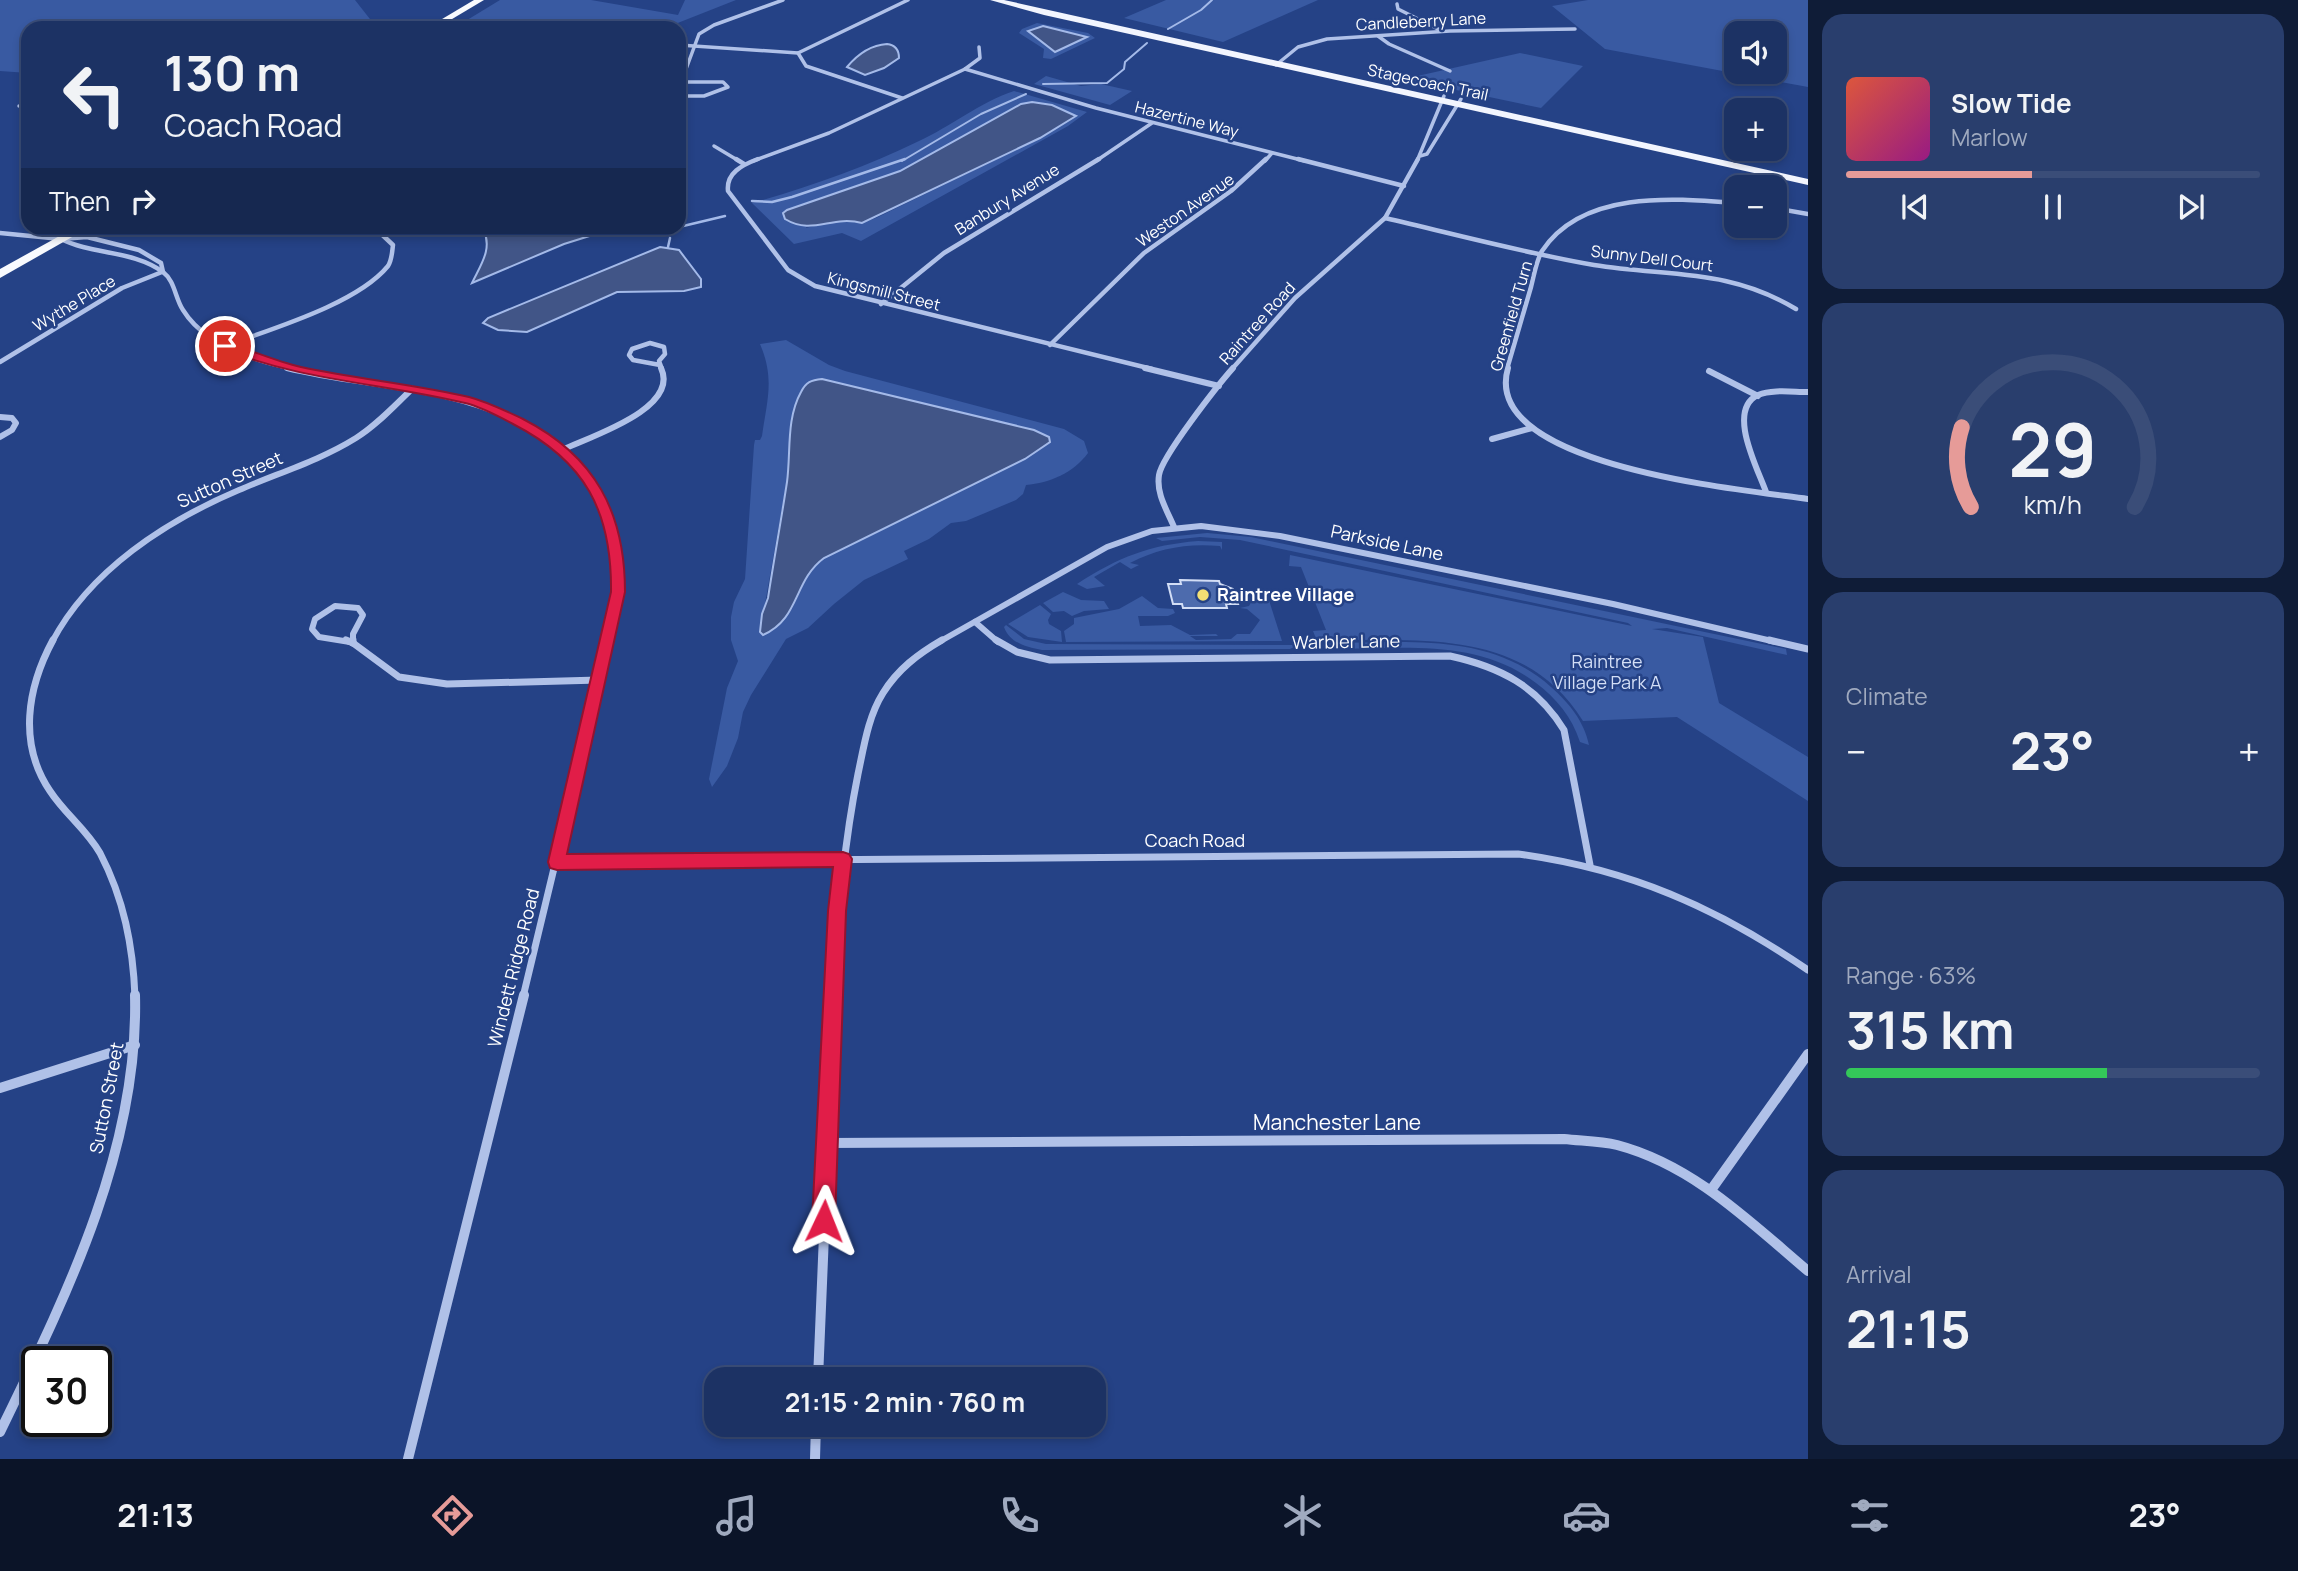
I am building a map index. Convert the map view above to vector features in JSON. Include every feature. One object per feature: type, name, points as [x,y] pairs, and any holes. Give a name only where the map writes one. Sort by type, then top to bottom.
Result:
[{"type":"highway","points":[[443,21],[480,0]]},
{"type":"highway","points":[[0,274],[69,235]]},
{"type":"main road","name":"Stagecoach Trail","points":[[994,0],[1442,98],[1808,182]]},
{"type":"main road","name":"Stagecoach Trail","points":[[1459,102],[1808,175]]},
{"type":"street","points":[[686,67],[693,45],[706,29],[783,0]]},
{"type":"street","points":[[686,45],[798,53],[908,0]]},
{"type":"street","points":[[895,2],[901,3]]},
{"type":"street","points":[[1397,4],[1398,9],[1443,31]]},
{"type":"street","name":"Candleberry Lane","points":[[1279,62],[1293,50],[1308,43],[1378,35],[1575,29]]},
{"type":"street","points":[[1378,35],[1389,44],[1450,71]]},
{"type":"street","points":[[714,146],[744,164],[829,133],[965,69],[980,58],[979,47]]},
{"type":"street","points":[[798,53],[799,60],[806,66],[903,98]]},
{"type":"street","name":"Hazertine Way","points":[[965,69],[1152,122],[1404,186]]},
{"type":"street","points":[[686,82],[723,82],[728,88],[686,97]]},
{"type":"street","name":"Raintree Road","points":[[1174,527],[1159,493],[1159,473],[1168,456],[1219,386],[1310,282],[1385,218],[1420,156],[1419,152],[1442,98]]},
{"type":"street","name":"Raintree Road","points":[[1420,156],[1427,154],[1459,102]]},
{"type":"street","name":"Banbury Avenue","points":[[881,304],[899,285],[937,257],[1152,122]]},
{"type":"street","name":"Weston Avenue","points":[[1050,345],[1140,256],[1160,239],[1231,193],[1251,177],[1272,153]]},
{"type":"street","name":"Kingsmill Street","points":[[744,164],[726,183],[728,191],[788,270],[815,286],[1219,386]]},
{"type":"street","name":"Greenfield Turn","points":[[1724,203],[1662,201],[1608,209],[1564,225],[1551,237],[1541,253],[1505,378],[1508,397],[1532,428],[1560,445],[1622,468],[1808,499]]},
{"type":"street","points":[[1787,210],[1808,214]]},
{"type":"street","name":"Sunny Dell Court","points":[[1385,218],[1598,265],[1688,273],[1733,281],[1772,293],[1796,309]]},
{"type":"street","points":[[0,233],[61,239],[72,246],[124,256],[163,272]]},
{"type":"street","points":[[225,346],[345,298],[375,281],[391,263],[395,253],[390,238],[386,235]]},
{"type":"street","name":"Windett Ridge Road","points":[[61,239],[88,237],[139,250],[161,263],[163,272],[169,278],[181,307],[189,318],[206,334],[225,346],[260,360],[291,368],[468,400],[496,410],[543,435],[564,449],[597,492],[614,536],[618,565],[614,620],[557,862],[408,1459]]},
{"type":"street","name":"Wythe Place","points":[[0,362],[122,288],[163,272]]},
{"type":"street","points":[[564,449],[650,407],[663,391],[666,383],[660,365],[665,351],[659,345],[640,345],[630,352],[631,358],[637,362],[660,365]]},
{"type":"street","points":[[1709,371],[1758,396]]},
{"type":"street","name":"Sutton Street","points":[[0,1432],[53,1323],[94,1219],[121,1127],[135,1045],[135,981],[122,903],[110,874],[87,833],[49,789],[31,754],[27,712],[38,664],[68,615],[125,556],[184,516],[242,489],[303,466],[350,441],[375,423],[412,389]]},
{"type":"street","points":[[1766,492],[1742,419],[1744,406],[1758,396],[1778,391],[1808,392]]},
{"type":"street","points":[[0,417],[12,418],[16,423],[12,430],[0,437]]},
{"type":"street","points":[[1492,439],[1532,428]]},
{"type":"street","name":"Parkside Lane","points":[[818,1367],[837,911],[843,859],[850,810],[869,723],[891,680],[908,662],[1109,546],[1138,535],[1174,527],[1225,527],[1280,536],[1613,604],[1808,649]]},
{"type":"street","points":[[353,643],[353,634],[362,620],[358,608],[347,605],[333,607],[315,619],[312,629],[319,637],[344,639],[353,643],[399,677],[447,684],[599,680]]},
{"type":"street","name":"Warbler Lane","points":[[975,622],[999,644],[1020,655],[1050,660],[1450,656],[1475,660],[1498,668],[1539,695],[1554,711],[1564,730],[1590,865]]},
{"type":"street","name":"Coach Road","points":[[557,862],[1518,854],[1590,865],[1658,886],[1732,922],[1808,971]]},
{"type":"street","points":[[0,1088],[135,1045]]},
{"type":"street","points":[[1711,1190],[1808,1054]]},
{"type":"street","name":"Manchester Lane","points":[[827,1143],[1564,1139],[1618,1145],[1669,1166],[1711,1190],[1808,1271]]},
{"type":"street","points":[[815,1459],[816,1437]]},
{"type":"green space","points":[[0,0],[355,0],[372,21],[21,21],[21,72],[0,71]]},
{"type":"green space","points":[[500,0],[591,0],[678,15],[685,0],[736,0],[683,21],[466,21]]},
{"type":"green space","points":[[1166,0],[1318,0],[1223,42],[1124,18]]},
{"type":"green space","points":[[1588,0],[1808,0],[1808,87],[1787,83],[1787,21],[1724,21],[1724,71],[1605,49],[1552,6]]},
{"type":"green space","points":[[1037,23],[1088,33],[1095,38],[1051,59],[1043,58],[1044,49],[1019,33]]},
{"type":"green space","points":[[1520,53],[1583,66],[1541,108],[1404,79]]},
{"type":"green space","points":[[1046,76],[1081,86],[1101,84],[1132,91],[1110,105],[1034,84]]},
{"type":"green space","points":[[1014,91],[1087,112],[1068,126],[861,241],[842,233],[794,244],[752,203],[816,183],[878,159],[931,135]],"holes":[[[1076,116],[1040,138],[876,218],[862,223],[836,220],[806,228],[816,202],[900,171],[947,145]]]},
{"type":"green space","points":[[786,340],[829,365],[845,371],[1064,429],[1084,441],[1088,453],[1060,476],[1026,485],[1023,494],[1016,500],[966,521],[951,523],[929,539],[904,551],[908,559],[864,580],[808,628],[786,639],[751,695],[743,712],[738,738],[727,766],[712,787],[709,779],[727,688],[738,661],[731,640],[731,617],[734,602],[745,579],[754,445],[755,440],[760,440],[762,436],[768,400],[769,379],[760,344]],"holes":[[[822,379],[990,419],[1050,442],[1025,459],[824,558],[808,574],[792,609],[760,632],[787,480],[792,418]]]},
{"type":"green space","name":"Raintree Village Park A","points":[[1207,533],[1251,537],[1786,649],[1787,655],[1667,628],[1652,629],[1703,637],[1719,703],[1808,757],[1808,801],[1677,717],[1583,721],[1565,697],[1545,678],[1498,653],[1445,643],[1417,641],[1317,641],[1313,631],[1326,630],[1301,567],[1289,566],[1290,555],[1632,626],[1628,623],[1240,540],[1200,537],[1162,541],[1156,538]]},
{"type":"green space","points":[[1198,541],[1222,542],[1222,550],[1220,546],[1196,545],[1162,550],[1130,563],[1139,565],[1131,569],[1120,562],[1094,577],[1105,586],[1087,589],[1077,584],[1107,566],[1149,549]]},
{"type":"green space","points":[[1237,591],[1266,591],[1282,641],[1066,642],[1064,631],[1074,624],[1074,618],[1119,609],[1142,596],[1158,608],[1173,609],[1175,613],[1168,616],[1138,616],[1140,626],[1171,625],[1190,635],[1218,636],[1190,636],[1196,640],[1231,639],[1237,634],[1250,634],[1260,620],[1247,609],[1240,608],[1249,606],[1253,599]]},
{"type":"green space","points":[[1063,592],[1081,600],[1104,601],[1109,609],[1084,611],[1072,616],[1064,611],[1053,612],[1043,603]]},
{"type":"green space","points":[[1040,605],[1051,614],[1049,624],[1061,631],[1062,642],[1028,637],[1008,624]]},
{"type":"green space","points":[[1006,625],[1024,639],[1046,644],[1298,645],[1290,649],[1042,650],[1014,641],[1004,627]]},
{"type":"green space","points":[[1447,644],[1501,657],[1527,669],[1558,693],[1580,720],[1589,745],[1580,742],[1568,716],[1543,689],[1513,669],[1489,659],[1438,649],[1332,649],[1320,645]]},
{"type":"shaded area","points":[[1043,26],[1087,37],[1055,52],[1028,31]]},
{"type":"shaded area","points":[[887,44],[896,48],[899,58],[884,68],[865,75],[847,67],[865,51]]},
{"type":"shaded area","points":[[1032,102],[1052,105],[1076,116],[1040,138],[862,223],[841,221],[804,226],[785,219],[783,213],[787,210],[900,171],[1021,104]]},
{"type":"shaded area","points":[[593,235],[564,244],[472,283],[486,250],[486,236]]},
{"type":"shaded area","points":[[660,247],[679,250],[701,279],[701,287],[684,291],[617,292],[527,332],[498,330],[483,323],[488,318]]},
{"type":"shaded area","points":[[822,379],[1034,430],[1049,437],[1050,442],[1025,459],[824,558],[807,577],[784,619],[763,635],[760,632],[762,614],[768,598],[787,482],[793,413],[805,386]]},
{"type":"building","name":"Raintree Village","points":[[1180,580],[1219,581],[1220,584],[1233,589],[1238,604],[1226,604],[1227,608],[1183,608],[1182,604],[1173,604],[1168,584],[1181,584]]},
{"type":"waterway","points":[[1168,29],[1201,10],[1212,0]]},
{"type":"waterway","points":[[1043,84],[1107,83],[1124,69],[1125,62],[1147,43]]},
{"type":"waterway","points":[[902,161],[981,114],[1026,94]]},
{"type":"waterway","points":[[752,201],[772,202],[792,197],[905,159]]},
{"type":"waterway","points":[[686,225],[725,216]]},
{"type":"waterway","points":[[668,247],[670,238]]},
{"type":"place","name":"Raintree Village","points":[[1203,595]]},
{"type":"route","points":[[225,346],[260,360],[302,371],[468,400],[496,410],[543,435],[564,449],[583,471],[597,492],[614,536],[618,592],[614,620],[557,862],[843,859],[837,911],[824,1221]]}]
